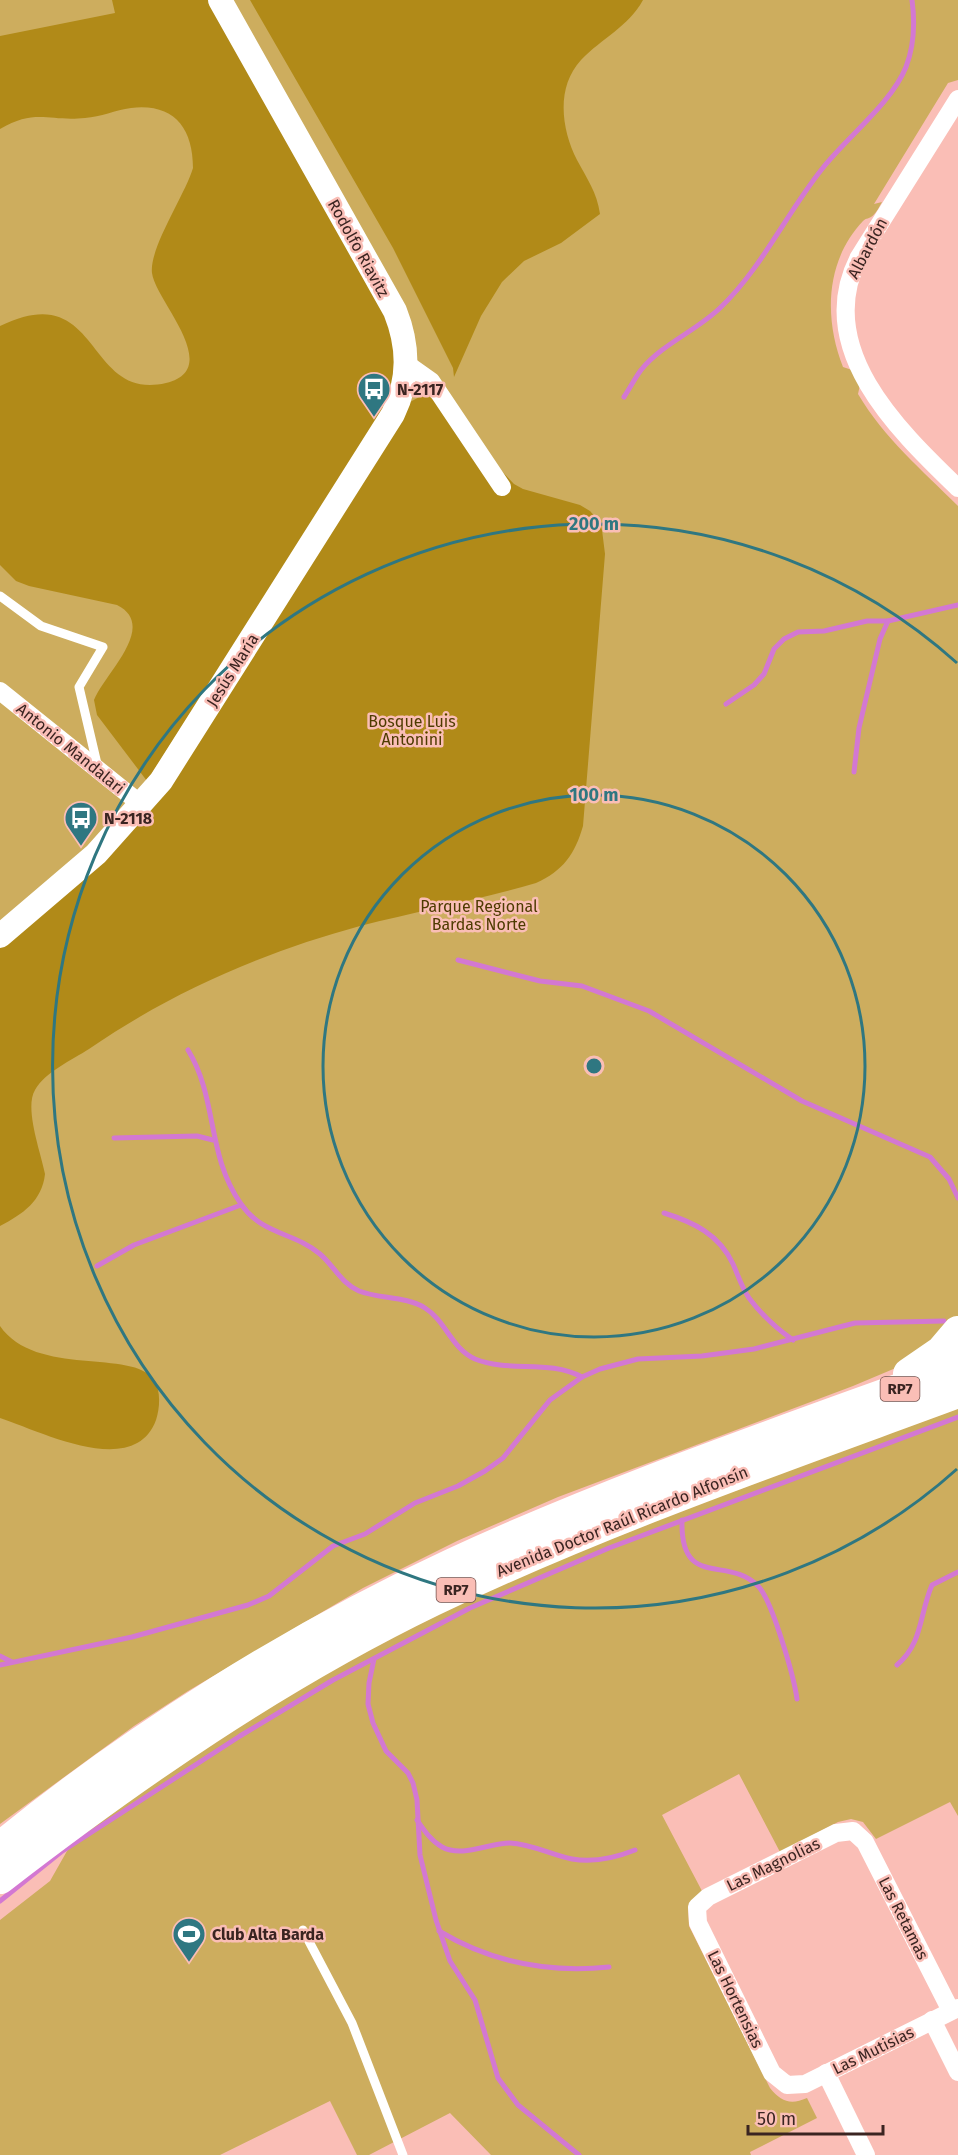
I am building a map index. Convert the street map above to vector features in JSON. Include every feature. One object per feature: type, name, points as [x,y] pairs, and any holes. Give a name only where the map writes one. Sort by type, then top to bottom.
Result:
[{"type":"highway","points":[[842,1411],[916,1371],[941,1352],[958,1332]]},
{"type":"highway","name":"Avenida Doctor Raúl Ricardo Alfonsín","points":[[0,1848],[86,1783],[177,1721],[268,1664],[386,1596],[572,1512],[958,1368]]},
{"type":"highway","name":"Avenida Doctor Raúl Ricardo Alfonsín","points":[[0,1878],[94,1806],[219,1721],[319,1661],[431,1601],[606,1524],[958,1392]]},
{"type":"main road","name":"Rodolfo Riavitz","points":[[220,0],[395,311],[404,339],[407,364]]},
{"type":"main road","name":"Jesús María","points":[[0,936],[96,854],[142,805],[174,762],[393,414],[403,389],[407,364]]},
{"type":"street","name":"Albardón","points":[[958,99],[859,257],[849,281],[846,309],[854,351],[873,395],[904,435],[958,488]]},
{"type":"street","points":[[407,364],[431,381],[502,487]]},
{"type":"street","name":"Antonio Mandalari","points":[[0,691],[142,805]]},
{"type":"street","name":"Las Magnolias","points":[[697,1907],[708,1897],[836,1833],[853,1831]]},
{"type":"street","name":"Las Retamas","points":[[853,1831],[865,1842],[955,2009]]},
{"type":"street","name":"Las Hortensias","points":[[697,1907],[698,1923],[767,2063],[776,2078],[787,2085]]},
{"type":"street","name":"Las Mutisias","points":[[787,2085],[804,2084],[955,2009]]},
{"type":"street","points":[[932,2020],[958,2072]]},
{"type":"street","points":[[826,2073],[866,2155]]},
{"type":"lane","points":[[0,596],[41,626],[103,647],[79,687],[99,771]]},
{"type":"lane","points":[[303,1930],[365,2053],[403,2155]]},
{"type":"green space","name":"Parque Regional Bardas Norte","points":[[0,0],[958,0],[958,80],[948,83],[874,204],[882,202],[876,212],[863,221],[850,237],[835,272],[831,310],[837,349],[843,367],[852,370],[860,385],[858,394],[868,410],[904,453],[958,506],[958,1326],[929,1354],[853,1386],[558,1497],[457,1541],[363,1588],[188,1691],[134,1726],[0,1824]]},
{"type":"green space","points":[[112,0],[211,0],[383,307],[396,352],[391,398],[147,781],[97,715],[94,700],[125,651],[131,637],[133,625],[128,614],[117,605],[29,586],[16,581],[0,565],[0,326],[33,315],[57,316],[76,327],[120,375],[140,384],[166,383],[182,375],[189,364],[188,349],[182,333],[152,273],[156,250],[193,168],[189,141],[178,121],[169,114],[146,107],[119,110],[85,118],[33,117],[0,129],[0,36],[115,13]]},
{"type":"green space","points":[[250,0],[643,0],[630,18],[581,60],[573,71],[565,95],[567,135],[594,192],[600,214],[561,243],[524,261],[502,282],[481,316],[454,377],[453,368],[393,248]]},
{"type":"green space","name":"Bosque Luis Antonini","points":[[425,394],[434,400],[514,484],[523,489],[580,505],[598,520],[602,530],[605,554],[583,826],[572,853],[554,873],[536,883],[324,936],[219,976],[152,1010],[59,1067],[39,1084],[32,1098],[34,1131],[45,1174],[40,1192],[30,1206],[0,1226],[0,947],[85,873],[410,402]]},
{"type":"green space","points":[[0,1326],[16,1342],[36,1352],[59,1358],[126,1365],[143,1371],[154,1380],[159,1400],[156,1420],[145,1438],[128,1447],[108,1449],[85,1446],[61,1440],[0,1418]]},
{"type":"green space","points":[[958,1407],[958,1816],[950,1802],[876,1839],[863,1822],[851,1819],[838,1822],[780,1852],[739,1774],[662,1815],[702,1891],[688,1906],[689,1926],[770,2088],[787,2101],[807,2098],[817,2118],[750,2152],[751,2155],[491,2155],[450,2113],[369,2155],[357,2155],[330,2101],[220,2155],[0,2155],[0,1920],[50,1881],[67,1851],[80,1835],[193,1756],[271,1706],[351,1659],[460,1603],[672,1514]]},
{"type":"waterway","points":[[624,397],[649,361],[711,316],[735,292],[749,276],[822,169],[890,94],[906,67],[911,51],[914,25],[912,0]]},
{"type":"waterway","points":[[726,704],[754,685],[764,674],[774,649],[784,639],[798,632],[824,631],[867,621],[888,621],[958,605]]},
{"type":"waterway","points":[[854,772],[859,728],[880,639],[888,621]]},
{"type":"waterway","points":[[458,960],[540,981],[582,986],[649,1011],[802,1101],[930,1157],[949,1179],[958,1198]]},
{"type":"waterway","points":[[188,1050],[204,1088],[222,1166],[230,1185],[249,1214],[268,1228],[300,1241],[320,1254],[353,1288],[375,1295],[409,1301],[425,1308],[432,1313],[460,1348],[475,1359],[502,1365],[556,1369],[582,1377]]},
{"type":"waterway","points":[[114,1138],[197,1136],[213,1140]]},
{"type":"waterway","points":[[97,1266],[134,1245],[241,1205]]},
{"type":"waterway","points":[[664,1213],[695,1225],[713,1237],[733,1264],[749,1298],[770,1321],[793,1340]]},
{"type":"waterway","points":[[0,1665],[132,1637],[248,1605],[269,1596],[333,1546],[365,1534],[415,1503],[458,1486],[485,1471],[503,1458],[550,1400],[582,1377],[600,1369],[638,1359],[702,1356],[754,1349],[855,1323],[944,1321]]},
{"type":"waterway","points":[[0,1901],[61,1852],[240,1736],[333,1680],[470,1608],[609,1548],[958,1417]]},
{"type":"waterway","points":[[682,1520],[683,1542],[689,1555],[697,1563],[746,1577],[764,1594],[782,1640],[797,1699]]},
{"type":"waterway","points":[[897,1665],[912,1647],[916,1638],[932,1585],[958,1572]]},
{"type":"waterway","points":[[0,1656],[12,1662]]},
{"type":"waterway","points":[[374,1659],[368,1704],[373,1723],[386,1751],[408,1773],[413,1783],[417,1800],[420,1855],[436,1920],[450,1961],[475,2000],[498,2078],[518,2105],[579,2155]]},
{"type":"waterway","points":[[417,1820],[434,1842],[450,1850],[467,1851],[510,1843],[526,1845],[572,1859],[589,1860],[612,1857],[635,1850]]},
{"type":"waterway","points":[[439,1931],[479,1951],[521,1963],[543,1967],[609,1967]]},
{"type":"place","name":"N-2117","points":[[374,418]]},
{"type":"place","name":"N-2118","points":[[81,847]]},
{"type":"place","name":"Club Alta Barda","points":[[189,1963]]}]
